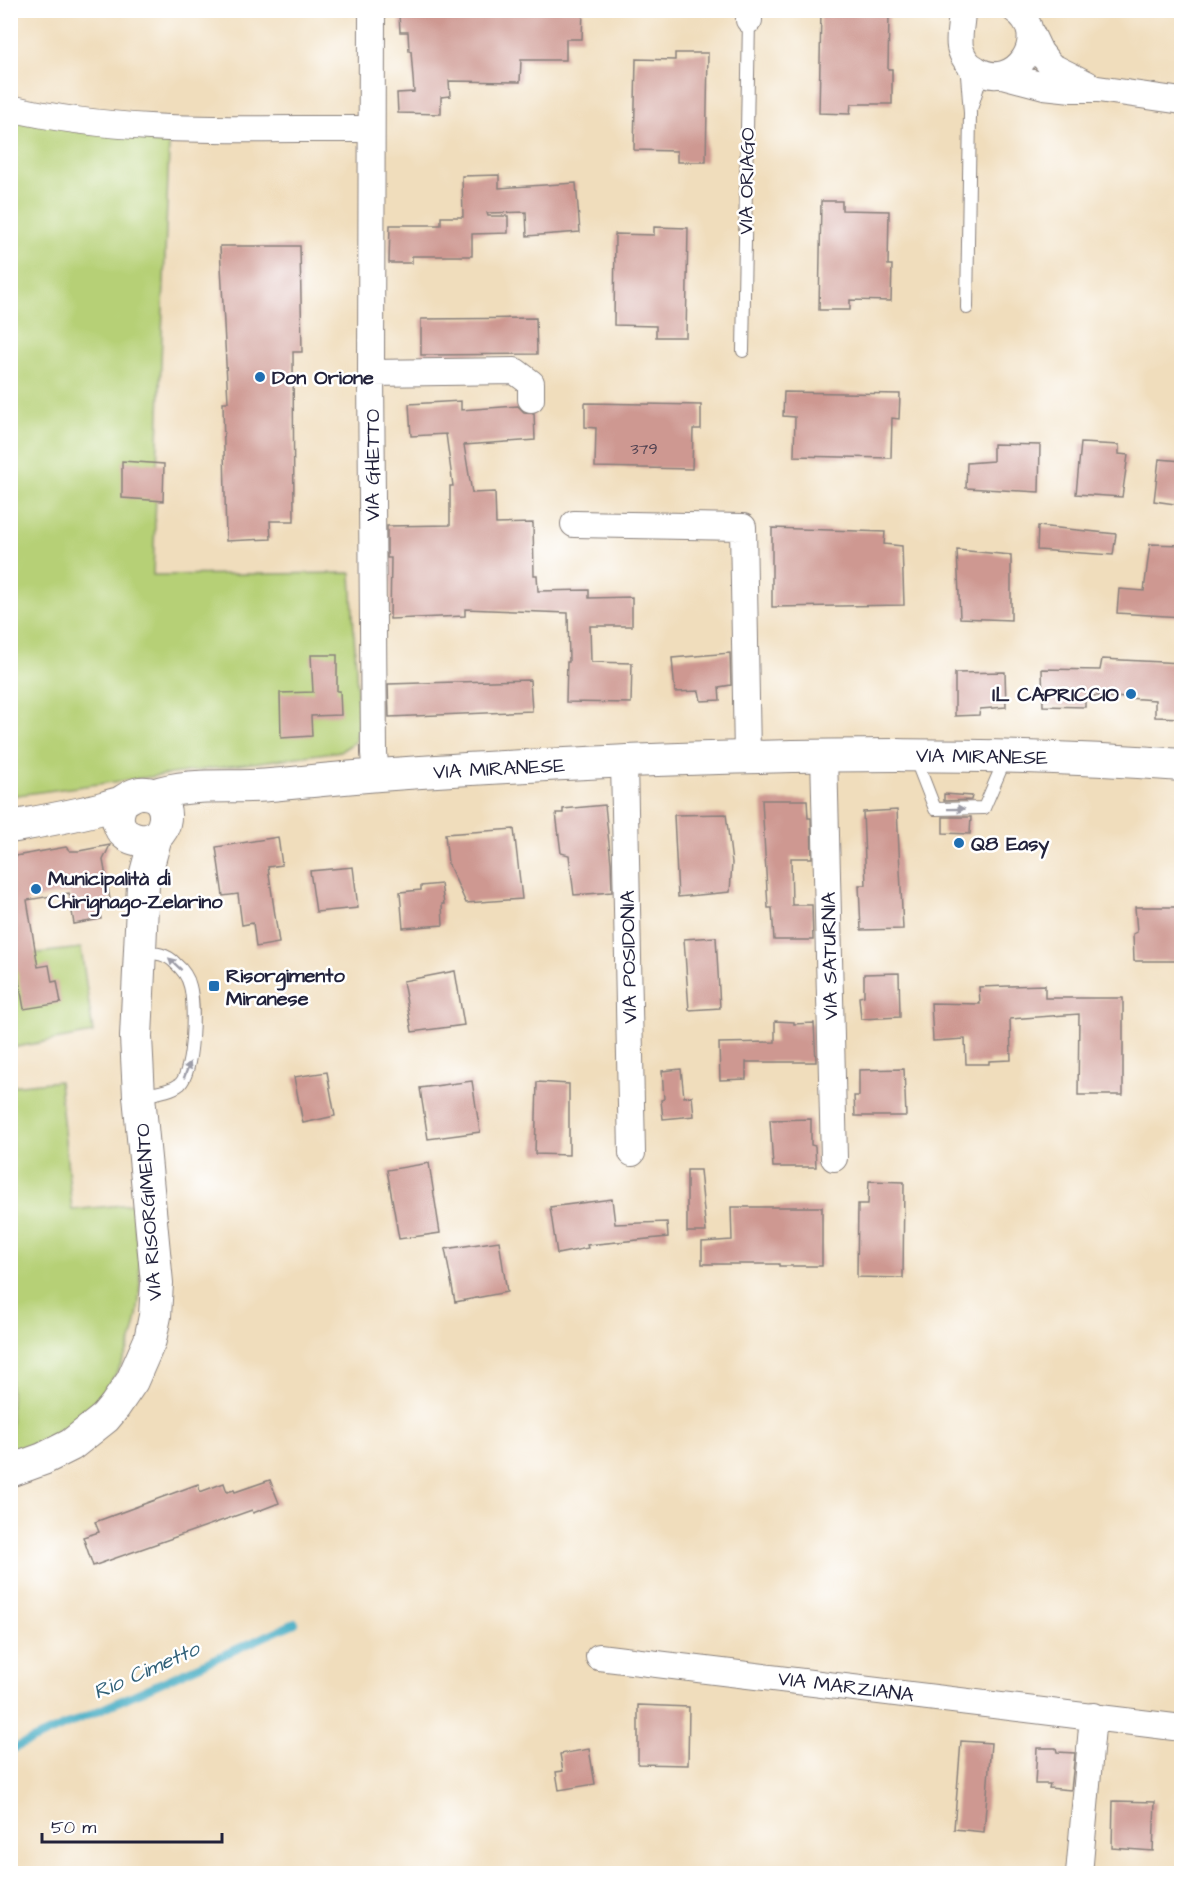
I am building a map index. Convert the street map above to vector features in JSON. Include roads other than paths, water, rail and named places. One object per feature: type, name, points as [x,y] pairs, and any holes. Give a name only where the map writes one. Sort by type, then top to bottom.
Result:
[{"type":"street","name":"VIA GHETTO","points":[[372,10],[371,373],[376,775]]},
{"type":"street","points":[[1015,10],[1027,22],[1040,52],[1051,66],[1098,89]]},
{"type":"street","points":[[966,16],[959,38],[961,50],[983,69],[1044,86],[1098,89],[1182,101]]},
{"type":"street","points":[[983,69],[1020,66],[1031,45],[1031,33]]},
{"type":"street","points":[[10,108],[38,115],[105,124],[164,128],[371,129]]},
{"type":"street","points":[[371,373],[515,371],[531,383],[531,399]]},
{"type":"street","points":[[574,524],[743,527],[747,756]]},
{"type":"street","name":"VIA MIRANESE","points":[[10,826],[73,816],[141,819],[164,791],[195,786],[251,786],[376,775],[624,762],[747,756],[914,754],[1100,759],[1182,765]]},
{"type":"street","name":"VIA SATURNIA","points":[[824,755],[834,1158]]},
{"type":"street","name":"VIA POSIDONIA","points":[[624,762],[632,1153]]},
{"type":"street","name":"VIA RISORGIMENTO","points":[[10,1471],[43,1459],[71,1445],[105,1418],[132,1381],[150,1340],[155,1316],[157,1283],[139,1096],[136,1037],[143,884],[137,855],[141,819]]},
{"type":"street","name":"VIA MARZIANA","points":[[599,1657],[1182,1728]]},
{"type":"street","points":[[1079,1874],[1093,1716]]},
{"type":"lane","name":"VIA ORIAGO","points":[[743,351],[749,15]]},
{"type":"lane","points":[[970,113],[983,69]]},
{"type":"lane","points":[[967,308],[970,113],[983,69]]},
{"type":"lane","points":[[914,754],[935,809],[984,808],[1006,757]]},
{"type":"lane","points":[[139,1096],[172,1089],[186,1077],[191,1058],[192,1007],[187,977],[175,962],[163,954],[140,952]]},
{"type":"waterway","name":"Rio Cimetto","points":[[10,1750],[295,1623]]},
{"type":"place","name":"Don Orione","points":[[260,377]]},
{"type":"place","name":"IL CAPRICCIO","points":[[1131,694]]},
{"type":"place","name":"Q8 Easy","points":[[959,843]]},
{"type":"place","name":"Municipalità di Chirignago-Zelarino","points":[[36,889]]},
{"type":"place","name":"Risorgimento Miranese","points":[[214,986]]}]
